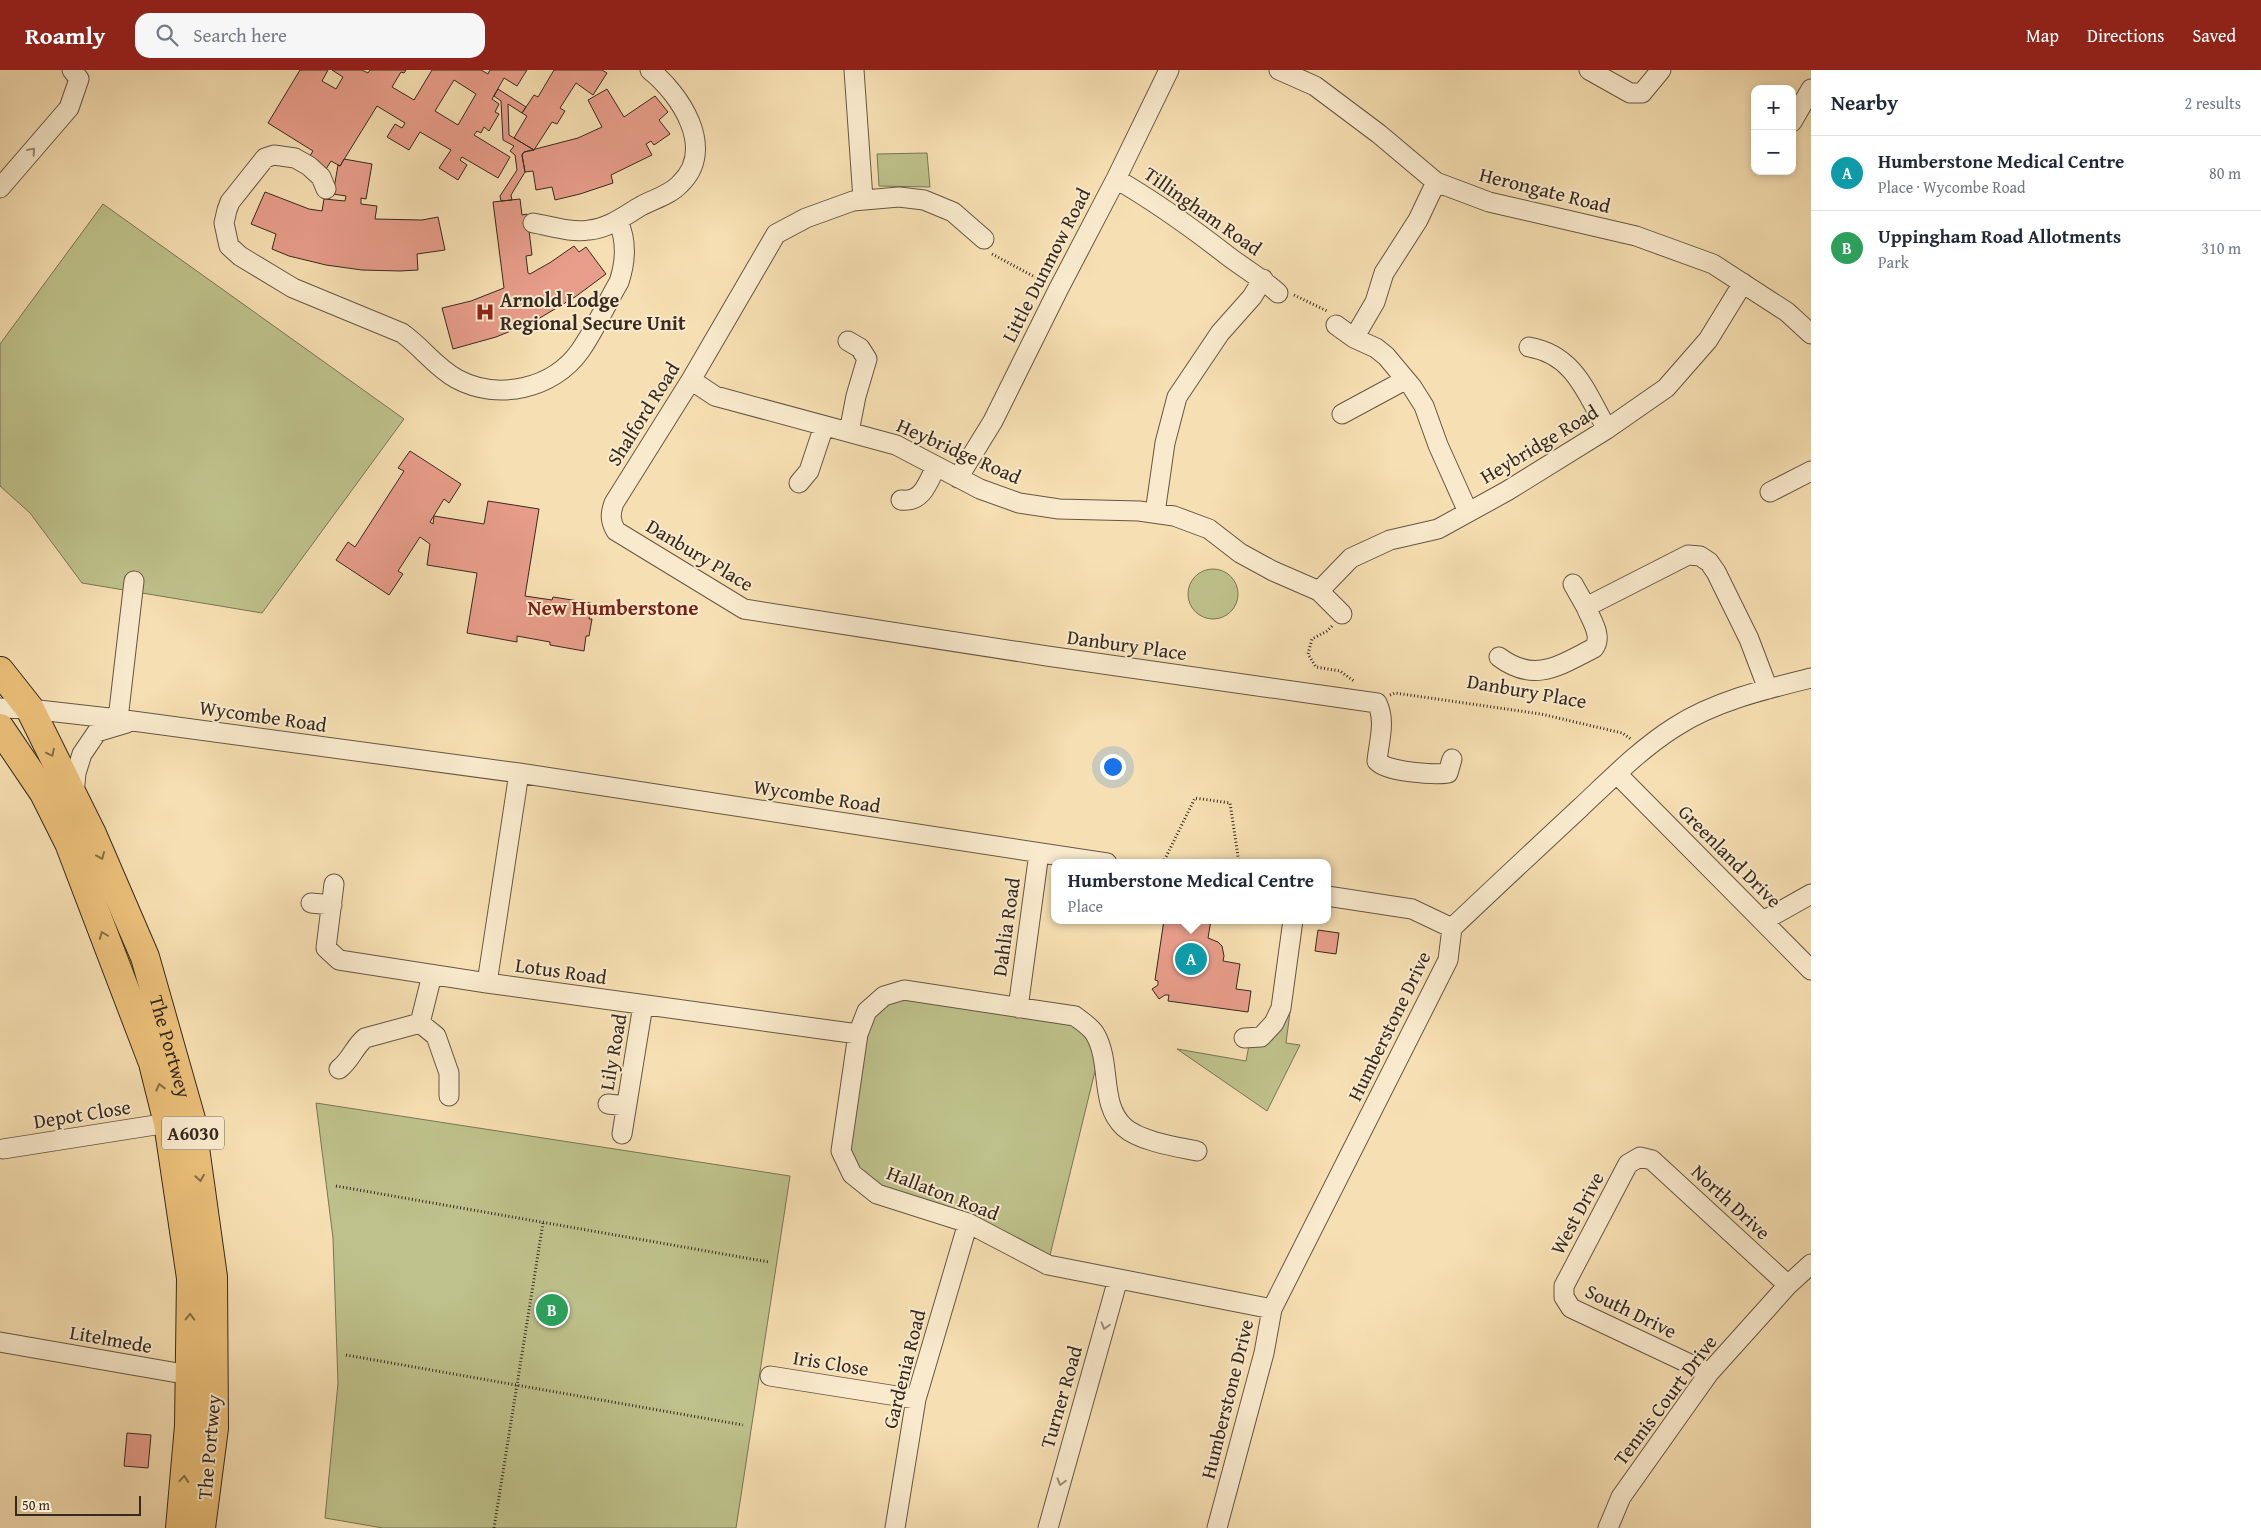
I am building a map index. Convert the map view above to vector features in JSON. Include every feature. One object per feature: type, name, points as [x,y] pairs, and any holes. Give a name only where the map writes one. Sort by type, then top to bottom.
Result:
[{"type":"highway","name":"A6030","points":[[0,671],[30,709]]},
{"type":"highway","name":"The Portwey","points":[[30,709],[92,834],[145,957],[191,1119],[213,1277],[202,1377],[189,1426],[180,1528]]},
{"type":"highway","name":"The Portwey","points":[[0,728],[44,794],[69,843],[153,1062],[168,1123],[191,1278],[202,1377],[214,1428],[202,1528]]},
{"type":"street","points":[[533,223],[576,231],[591,230],[618,221],[680,184],[688,175],[693,163],[695,148],[693,131],[687,114],[666,83],[650,70]]},
{"type":"street","points":[[854,70],[862,199]]},
{"type":"street","name":"Little Dunmow Road","points":[[958,478],[993,421],[1058,290],[1116,180],[1169,70]]},
{"type":"street","name":"Herongate Road","points":[[1279,70],[1314,86],[1379,134],[1436,182],[1489,202],[1636,236],[1713,264],[1786,312],[1811,334]]},
{"type":"street","points":[[1588,70],[1630,92],[1642,93],[1661,70]]},
{"type":"street","points":[[0,188],[69,108],[76,75]]},
{"type":"street","points":[[1796,115],[1811,90]]},
{"type":"street","points":[[326,188],[321,177],[309,166],[295,158],[274,155],[265,158],[230,202],[224,223],[229,246],[240,256],[293,288],[402,332],[418,344],[444,371],[458,380],[479,388],[517,390],[538,383],[570,362],[580,351],[619,282],[623,270],[624,244],[618,221]]},
{"type":"street","name":"Tillingham Road","points":[[1116,180],[1170,212],[1263,279],[1278,293]]},
{"type":"street","points":[[1354,338],[1375,302],[1384,273],[1418,220],[1436,182]]},
{"type":"street","name":"Shalford Road","points":[[616,531],[611,522],[610,512],[614,503],[691,380],[776,234],[806,218],[862,199],[900,197],[924,200],[953,212],[984,239]]},
{"type":"street","name":"Tillingham Road","points":[[1155,513],[1165,442],[1177,397],[1220,333],[1252,297],[1263,279]]},
{"type":"street","name":"Heybridge Road","points":[[1319,591],[1351,558],[1390,540],[1438,529],[1507,491],[1607,429],[1666,388],[1708,340],[1743,283]]},
{"type":"street","points":[[1336,325],[1354,338],[1376,348],[1386,356],[1424,406],[1438,444],[1468,512]]},
{"type":"street","points":[[848,340],[860,348],[867,359],[856,396],[849,432]]},
{"type":"street","points":[[1529,347],[1544,350],[1566,363],[1587,393],[1607,429]]},
{"type":"street","name":"Heybridge Road","points":[[691,380],[715,396],[896,445],[980,489],[1020,503],[1059,509],[1155,513],[1174,516],[1209,529],[1240,553],[1273,571],[1319,591],[1342,614]]},
{"type":"street","points":[[1342,414],[1405,380]]},
{"type":"street","points":[[799,483],[809,471],[824,426]]},
{"type":"street","points":[[901,500],[910,502],[918,497],[926,488],[936,466]]},
{"type":"street","points":[[1770,492],[1811,471]]},
{"type":"street","name":"Danbury Place","points":[[616,531],[744,609],[1047,656],[1354,690],[1377,703]]},
{"type":"street","points":[[1586,607],[1688,555],[1700,556],[1709,562],[1716,572],[1749,639],[1768,689]]},
{"type":"street","points":[[73,797],[76,773],[82,754],[97,732],[126,720],[134,581]]},
{"type":"street","points":[[1499,657],[1508,664],[1531,670],[1552,669],[1594,648],[1598,642],[1598,636],[1586,607],[1573,584]]},
{"type":"street","points":[[1331,897],[1412,909],[1452,928],[1617,774],[1646,748],[1676,726],[1706,711],[1768,689],[1811,678]]},
{"type":"street","points":[[1377,703],[1382,720],[1377,761],[1380,765],[1440,774],[1448,772],[1452,759]]},
{"type":"street","name":"Wycombe Road","points":[[0,708],[30,709],[126,720],[520,774],[1080,859]]},
{"type":"street","points":[[487,983],[520,774]]},
{"type":"street","name":"Greenland Drive","points":[[1617,774],[1811,970]]},
{"type":"street","name":"Dahlia Road","points":[[1018,1008],[1039,853]]},
{"type":"street","name":"Lotus Road","points":[[334,884],[326,948],[339,960],[487,983],[858,1034]]},
{"type":"street","points":[[1762,921],[1811,894]]},
{"type":"street","points":[[311,903],[332,904]]},
{"type":"street","points":[[1244,1038],[1261,1037],[1274,1023],[1281,1008],[1293,924]]},
{"type":"street","name":"Humberstone Drive","points":[[1217,1528],[1264,1352],[1272,1309],[1448,960],[1452,928]]},
{"type":"street","points":[[115,965],[145,957]]},
{"type":"street","points":[[412,1026],[432,975]]},
{"type":"street","name":"Hallaton Road","points":[[1197,1151],[1154,1141],[1125,1128],[1111,1111],[1104,1058],[1094,1032],[1075,1016],[904,990],[884,996],[867,1011],[858,1034],[841,1151],[852,1174],[877,1194],[968,1223],[1048,1265],[1272,1309]]},
{"type":"street","name":"Lily Road","points":[[622,1134],[617,1105],[643,1005]]},
{"type":"street","points":[[339,1069],[347,1062],[364,1038],[412,1026],[436,1036],[449,1072],[449,1096]]},
{"type":"street","name":"Depot Close","points":[[3,1149],[168,1123]]},
{"type":"street","name":"North Drive","points":[[1640,1157],[1652,1160],[1788,1285]]},
{"type":"street","name":"West Drive","points":[[1564,1298],[1564,1286],[1628,1164],[1640,1157]]},
{"type":"street","name":"Gardenia Road","points":[[895,1528],[916,1399],[968,1223]]},
{"type":"street","name":"Tennis Court Drive","points":[[1608,1528],[1621,1498],[1709,1373],[1788,1285],[1811,1264]]},
{"type":"street","name":"Turner Road","points":[[1048,1528],[1118,1279]]},
{"type":"street","name":"South Drive","points":[[1564,1298],[1571,1308],[1709,1373]]},
{"type":"street","name":"Litelmede","points":[[0,1342],[202,1377]]},
{"type":"street","name":"Iris Close","points":[[770,1376],[916,1399]]},
{"type":"path","points":[[984,239],[980,247],[1058,290]]},
{"type":"path","points":[[1278,293],[1284,290],[1340,318],[1336,325]]},
{"type":"path","points":[[1342,614],[1327,631],[1312,639],[1308,654],[1316,667],[1340,671],[1354,690]]},
{"type":"path","name":"Danbury Place","points":[[1377,703],[1395,693],[1542,714],[1622,734],[1646,748]]},
{"type":"path","points":[[1165,859],[1195,798],[1230,803],[1238,859]]},
{"type":"path","points":[[336,1186],[769,1262]]},
{"type":"path","points":[[494,1528],[515,1385],[543,1222]]},
{"type":"path","points":[[346,1355],[743,1425]]},
{"type":"green space","points":[[927,153],[930,187],[879,186],[877,154]]},
{"type":"green space","points":[[103,204],[404,419],[262,613],[82,583],[30,513],[0,486],[0,344]]},
{"type":"green space","points":[[1213,569],[1223,571],[1231,576],[1236,584],[1238,594],[1236,604],[1231,612],[1223,617],[1213,619],[1203,617],[1195,612],[1190,604],[1188,594],[1190,584],[1195,576],[1203,571]]},
{"type":"green space","points":[[904,995],[1072,1021],[1089,1035],[1098,1059],[1049,1259],[880,1189],[855,1170],[846,1150],[871,1014]]},
{"type":"green space","points":[[1290,1012],[1286,1043],[1300,1045],[1267,1111],[1177,1049],[1246,1061],[1249,1045],[1279,1029]]},
{"type":"green space","points":[[316,1103],[790,1176],[736,1528],[383,1528],[325,1518],[338,1383],[333,1238]]},
{"type":"building","points":[[300,70],[328,70],[322,81],[336,89],[343,77],[332,70],[362,70],[368,73],[370,70],[406,70],[404,73],[401,72],[392,87],[414,100],[432,70],[481,70],[488,74],[490,70],[527,70],[517,86],[504,78],[492,99],[499,104],[495,112],[499,114],[489,131],[484,127],[481,133],[477,131],[474,135],[510,157],[498,178],[462,157],[460,160],[467,165],[458,180],[439,168],[451,150],[420,132],[409,150],[387,137],[395,124],[402,128],[405,123],[377,106],[340,166],[331,161],[326,169],[308,159],[313,151],[268,123]],"holes":[[[454,80],[476,94],[458,125],[435,111]]]},
{"type":"building","points":[[554,70],[602,70],[607,73],[593,95],[576,83],[560,108],[565,111],[557,124],[552,122],[534,150],[514,138],[527,116],[522,113],[534,95],[538,97]]},
{"type":"building","points":[[498,89],[526,107],[522,113],[508,104],[509,135],[534,150],[524,152],[522,155],[525,172],[511,195],[512,200],[501,201],[500,196],[517,170],[515,155],[510,151],[514,146],[503,140],[501,101],[494,96]]},
{"type":"building","points":[[607,89],[624,117],[655,96],[668,112],[659,120],[670,134],[654,145],[651,141],[646,144],[652,155],[611,175],[613,183],[555,200],[552,187],[536,190],[533,171],[525,172],[522,155],[524,152],[578,138],[602,127],[588,100]]},
{"type":"building","points":[[344,159],[372,164],[366,199],[361,198],[361,204],[377,206],[375,219],[422,220],[438,217],[445,250],[417,254],[418,270],[400,271],[362,270],[326,265],[289,256],[272,249],[276,234],[251,224],[265,192],[309,209],[322,211],[324,199],[345,201],[346,196],[333,194],[338,165],[340,166]]},
{"type":"building","points":[[520,199],[522,215],[527,214],[532,255],[526,256],[528,273],[530,274],[551,262],[574,246],[579,252],[586,247],[606,274],[575,297],[533,322],[496,337],[453,349],[442,308],[471,301],[504,288],[493,202]]},
{"type":"building","points":[[410,451],[461,484],[449,503],[444,499],[430,522],[433,524],[434,516],[484,524],[488,501],[539,509],[525,596],[552,600],[553,597],[591,603],[589,619],[592,619],[589,636],[586,636],[584,651],[550,645],[550,642],[517,636],[517,642],[467,633],[477,573],[427,565],[430,544],[420,537],[398,571],[403,574],[389,595],[336,560],[348,542],[355,547],[404,471],[398,468]]},
{"type":"building","points":[[1163,924],[1210,924],[1208,938],[1222,946],[1223,961],[1240,964],[1236,989],[1251,991],[1248,1012],[1168,1001],[1169,995],[1159,999],[1152,989],[1158,985],[1158,981],[1155,980]]},
{"type":"building","points":[[1318,930],[1339,933],[1336,954],[1315,951]]},
{"type":"building","points":[[127,1433],[151,1435],[148,1468],[124,1466]]},
{"type":"place","name":"Arnold Lodge Regional Secure Unit","points":[[485,312]]},
{"type":"place","name":"Humberstone Medical Centre","points":[[1191,959]]},
{"type":"place","name":"Uppingham Road Allotments","points":[[552,1310]]},
{"type":"district","name":"New Humberstone","points":[[613,608]]}]
